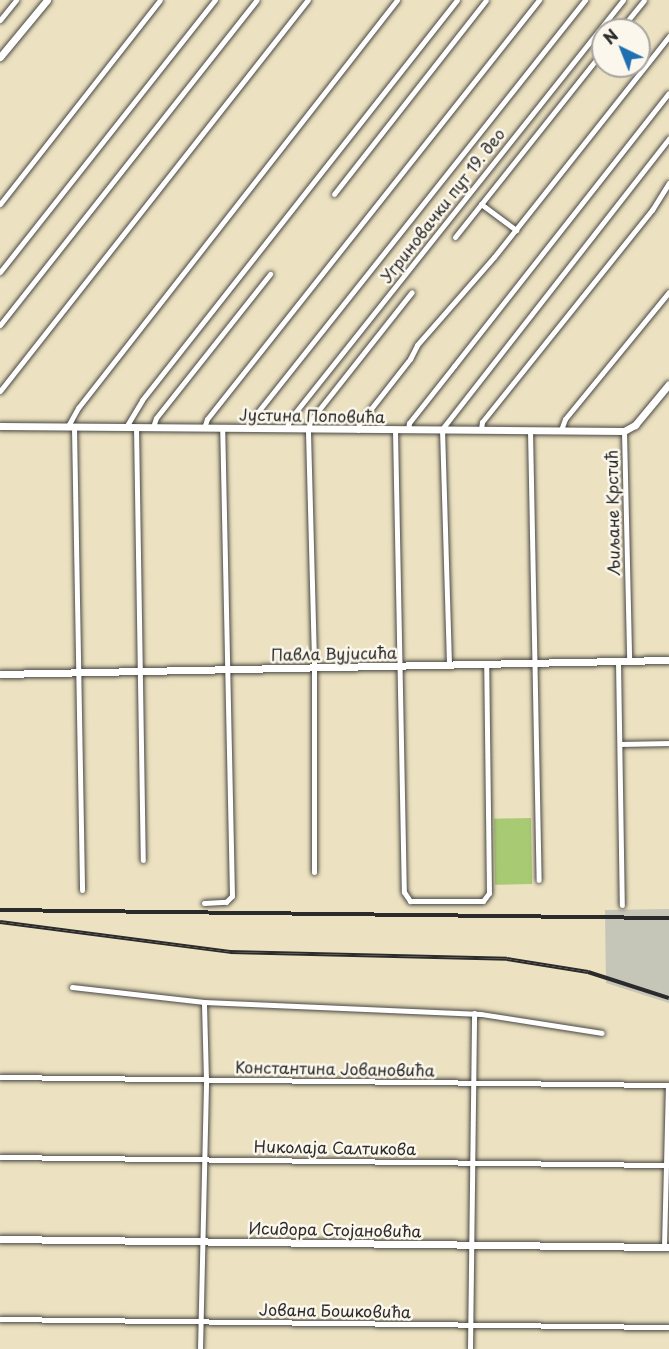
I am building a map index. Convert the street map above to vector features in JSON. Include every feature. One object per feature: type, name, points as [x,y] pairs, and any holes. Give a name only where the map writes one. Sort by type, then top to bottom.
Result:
[{"type":"street","points":[[0,20],[16,0]]},
{"type":"street","points":[[0,57],[47,0]]},
{"type":"street","points":[[0,204],[160,0]]},
{"type":"street","points":[[0,272],[215,0]]},
{"type":"street","points":[[0,325],[257,0]]},
{"type":"street","points":[[0,391],[308,0]]},
{"type":"street","points":[[82,890],[79,672],[71,427],[78,408],[397,0]]},
{"type":"street","points":[[126,427],[128,419],[142,400],[457,0]]},
{"type":"street","points":[[334,194],[486,0]]},
{"type":"street","points":[[204,428],[207,420],[539,0]]},
{"type":"street","points":[[250,428],[251,421],[270,396],[585,0]]},
{"type":"street","name":"Угриновачки пут 19. део","points":[[286,429],[296,411],[623,0]]},
{"type":"street","points":[[630,18],[644,0]]},
{"type":"street","points":[[358,430],[359,424],[410,359],[417,345],[516,230],[669,36]]},
{"type":"street","points":[[455,237],[591,66]]},
{"type":"street","points":[[408,430],[410,423],[447,374],[669,93]]},
{"type":"street","points":[[448,664],[442,429],[669,138]]},
{"type":"street","points":[[481,429],[482,422],[652,210],[669,183]]},
{"type":"street","points":[[481,204],[516,230]]},
{"type":"street","points":[[153,427],[156,418],[270,274]]},
{"type":"street","points":[[314,872],[314,667],[308,430],[310,421],[412,292]]},
{"type":"street","points":[[561,430],[565,419],[669,292]]},
{"type":"street","name":"Љиљане Крстић","points":[[629,660],[624,431],[635,425],[669,384]]},
{"type":"street","name":"Јустина Поповића","points":[[0,426],[624,431]]},
{"type":"street","points":[[136,427],[143,860]]},
{"type":"street","points":[[204,903],[226,902],[232,896],[222,428]]},
{"type":"street","points":[[395,430],[404,883],[405,896],[415,901],[483,901],[489,893],[486,663]]},
{"type":"street","points":[[530,430],[539,880]]},
{"type":"street","name":"Павла Вујисића","points":[[0,674],[669,660]]},
{"type":"street","points":[[618,661],[622,905]]},
{"type":"street","points":[[621,744],[669,743]]},
{"type":"street","points":[[72,987],[204,1002],[474,1013],[602,1033]]},
{"type":"street","points":[[200,1349],[206,1080],[204,1002]]},
{"type":"street","points":[[470,1349],[474,1013]]},
{"type":"street","name":"Константина Јовановића","points":[[0,1077],[668,1085]]},
{"type":"street","points":[[667,1247],[668,1085]]},
{"type":"street","name":"Николаја Салтикова","points":[[0,1157],[668,1165]]},
{"type":"street","name":"Исидора Стојановића","points":[[0,1239],[667,1247]]},
{"type":"street","name":"Јована Бошковића","points":[[0,1319],[669,1327]]},
{"type":"shaded area","points":[[669,909],[669,1003],[606,983],[605,910]]},
{"type":"green space","points":[[531,818],[532,884],[495,885],[494,819]]},
{"type":"railway","points":[[0,910],[669,918]]},
{"type":"railway","points":[[0,922],[230,952],[507,959],[588,972],[669,998]]}]
